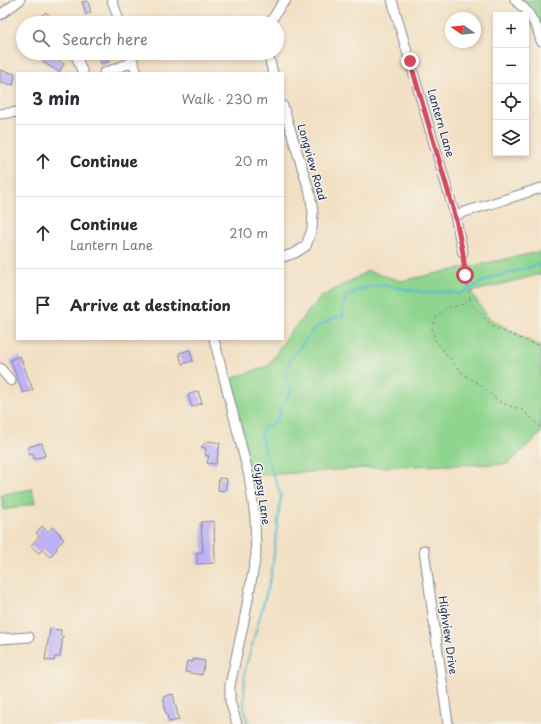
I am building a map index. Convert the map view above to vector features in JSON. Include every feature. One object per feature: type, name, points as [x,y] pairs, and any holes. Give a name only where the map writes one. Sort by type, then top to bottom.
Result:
[{"type":"street","points":[[0,15],[20,0]]},
{"type":"street","points":[[112,0],[118,16]]},
{"type":"street","points":[[274,16],[286,0]]},
{"type":"street","name":"Lantern Lane","points":[[392,0],[455,215],[463,253]]},
{"type":"street","points":[[515,0],[527,11],[537,28],[541,41]]},
{"type":"street","points":[[78,60],[83,72]]},
{"type":"street","points":[[270,60],[273,72]]},
{"type":"street","points":[[107,72],[133,62],[137,72]]},
{"type":"street","name":"Longview Road","points":[[284,109],[310,193],[313,212],[312,229],[306,246],[295,254],[284,258]]},
{"type":"street","points":[[0,114],[16,112]]},
{"type":"street","points":[[455,215],[541,188]]},
{"type":"street","name":"Gypsy Lane","points":[[214,340],[249,476],[255,517],[256,555],[230,685],[230,701],[236,724]]},
{"type":"street","points":[[0,368],[11,381]]},
{"type":"street","name":"Highview Drive","points":[[424,550],[448,724]]},
{"type":"street","points":[[0,639],[29,637]]},
{"type":"path","points":[[463,253],[467,287],[472,305],[493,327],[534,344],[541,345]]},
{"type":"path","points":[[470,298],[463,304],[447,307],[437,316],[432,328],[434,339],[462,373],[482,387],[498,401],[521,409],[541,428]]},
{"type":"green space","points":[[515,0],[541,0],[541,40],[529,22],[529,12],[523,12]]},
{"type":"green space","points":[[541,251],[541,274],[471,292],[488,318],[541,347],[541,433],[508,464],[396,466],[249,476],[225,381],[268,366],[289,334],[321,297],[368,271],[401,281]]},
{"type":"green space","points":[[32,489],[35,503],[4,510],[1,495]]},
{"type":"building","points":[[88,1],[91,13],[86,14],[82,2]]},
{"type":"building","points":[[46,12],[49,16],[41,16]]},
{"type":"building","points":[[44,60],[58,60],[64,64],[59,72],[43,62]]},
{"type":"building","points":[[100,60],[108,60],[109,62],[101,64]]},
{"type":"building","points":[[0,70],[15,74],[13,85],[0,82]]},
{"type":"building","points":[[190,350],[193,361],[182,364],[179,353]]},
{"type":"building","points":[[20,356],[33,390],[23,393],[10,360]]},
{"type":"building","points":[[198,391],[202,403],[192,407],[188,395]]},
{"type":"building","points":[[208,441],[220,443],[216,464],[207,463],[209,456],[205,455],[206,448],[201,447]]},
{"type":"building","points":[[42,443],[45,456],[34,459],[33,453],[29,454],[28,447]]},
{"type":"building","points":[[219,478],[227,479],[225,491],[218,490]]},
{"type":"building","points":[[214,521],[215,563],[197,564],[197,552],[203,552],[201,522]]},
{"type":"building","points":[[42,526],[48,532],[52,527],[64,539],[50,557],[42,550],[39,553],[31,546],[39,536],[36,533]]},
{"type":"building","points":[[50,629],[61,630],[60,636],[63,636],[60,657],[55,657],[54,661],[45,660]]},
{"type":"building","points":[[193,659],[205,661],[202,675],[185,672],[187,661],[193,662]]},
{"type":"building","points":[[173,694],[179,720],[169,722],[165,712],[163,697]]},
{"type":"waterway","points":[[248,724],[244,708],[245,670],[271,577],[281,496],[265,451],[261,434],[264,427],[271,426],[278,418],[281,406],[291,392],[285,372],[291,359],[314,329],[332,319],[343,316],[346,295],[360,289],[381,285],[428,293],[447,292],[459,294],[491,278],[541,264]]},
{"type":"route","points":[[410,61],[455,215],[463,253],[465,275]]}]
